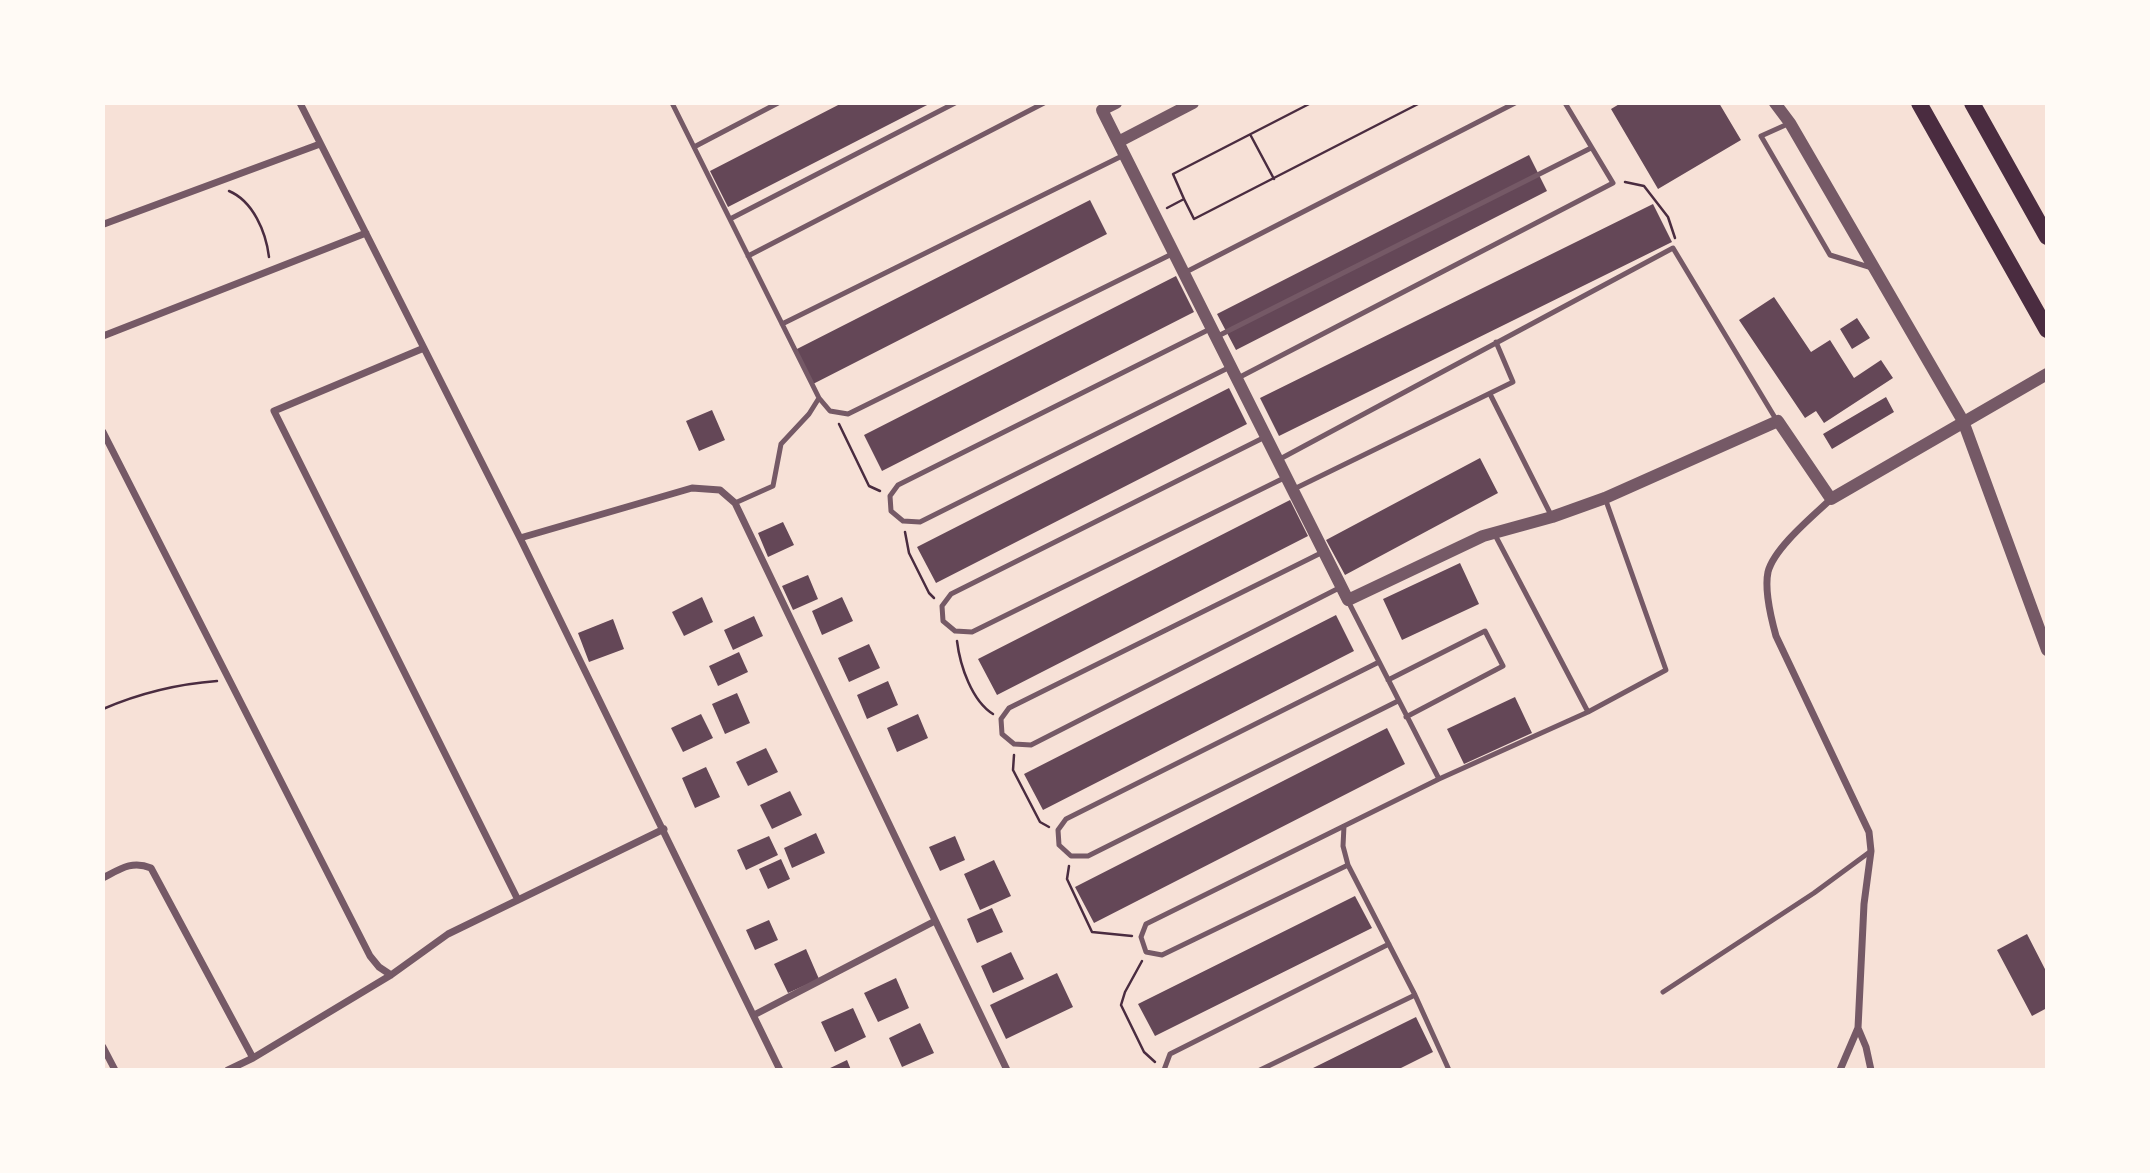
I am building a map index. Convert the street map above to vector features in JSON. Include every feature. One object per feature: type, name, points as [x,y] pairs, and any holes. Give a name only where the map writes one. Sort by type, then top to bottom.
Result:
[{"type":"highway","points":[[1919,103],[2047,330]]},
{"type":"highway","points":[[1972,103],[2047,237]]},
{"type":"street","points":[[300,103],[520,538],[780,1070]]},
{"type":"street","points":[[1116,103],[1100,107],[1348,600],[1494,533],[1552,517],[1605,498],[1777,421],[1831,499]]},
{"type":"street","points":[[1118,142],[1193,103]]},
{"type":"street","points":[[1775,103],[1790,123],[1963,421],[2047,650]]},
{"type":"street","points":[[104,224],[320,144]]},
{"type":"street","points":[[103,336],[366,233]]},
{"type":"street","points":[[424,348],[274,411],[518,900]]},
{"type":"street","points":[[1840,1070],[1858,1028],[1864,904],[1871,851],[1869,832],[1776,636],[1769,612],[1768,572],[1781,549],[1831,499],[2047,374]]},
{"type":"street","points":[[103,432],[370,956],[379,967],[391,975]]},
{"type":"street","points":[[520,538],[692,488],[720,490],[735,503],[1007,1070]]},
{"type":"street","points":[[228,1070],[253,1058],[391,975],[448,934],[664,829]]},
{"type":"street","points":[[103,877],[131,864],[142,864],[151,868],[253,1058]]},
{"type":"street","points":[[754,1015],[935,920]]},
{"type":"street","points":[[1858,1028],[1871,1070]]},
{"type":"street","points":[[103,1047],[115,1070]]},
{"type":"lane","points":[[672,103],[819,398],[833,412],[848,414],[1174,253]]},
{"type":"lane","points":[[694,147],[778,103]]},
{"type":"lane","points":[[730,219],[955,103]]},
{"type":"lane","points":[[748,256],[1044,103]]},
{"type":"lane","points":[[1184,273],[1515,103]]},
{"type":"lane","points":[[1237,379],[1613,183],[1565,103]]},
{"type":"lane","points":[[1790,123],[1761,136],[1830,255],[1875,269]]},
{"type":"lane","points":[[1230,367],[920,522],[903,521],[891,511],[890,496],[898,485],[1591,148]]},
{"type":"lane","points":[[782,324],[1124,155]]},
{"type":"lane","points":[[1277,460],[1673,248],[1777,421]]},
{"type":"lane","points":[[1292,490],[1513,383],[1496,342]]},
{"type":"lane","points":[[1490,394],[1552,517]]},
{"type":"lane","points":[[735,503],[773,486],[781,444],[809,414],[819,398]]},
{"type":"lane","points":[[1266,437],[951,594],[942,606],[943,621],[956,631],[972,632],[1286,477]]},
{"type":"lane","points":[[1348,865],[1162,955],[1146,952],[1141,937],[1146,924],[1439,779],[1588,712],[1666,670],[1605,498]]},
{"type":"lane","points":[[1494,533],[1588,712]]},
{"type":"lane","points":[[1323,552],[1009,708],[1001,719],[1002,734],[1014,744],[1031,745],[1341,587]]},
{"type":"lane","points":[[1348,600],[1439,779]]},
{"type":"lane","points":[[1388,680],[1485,631],[1503,666],[1406,717]]},
{"type":"lane","points":[[1379,663],[1066,819],[1058,830],[1059,845],[1071,856],[1087,856],[1398,701]]},
{"type":"lane","points":[[1344,826],[1343,846],[1348,865],[1415,995],[1449,1070]]},
{"type":"lane","points":[[1663,992],[1814,893],[1871,851]]},
{"type":"lane","points":[[1164,1070],[1170,1054],[1389,944]]},
{"type":"lane","points":[[1261,1070],[1415,995]]},
{"type":"path","points":[[1311,103],[1173,174],[1194,219],[1420,103]]},
{"type":"path","points":[[1250,135],[1274,179]]},
{"type":"path","points":[[1613,183],[1627,182],[1644,186],[1668,217],[1675,233],[1673,248]]},
{"type":"path","points":[[211,184],[234,193],[255,215],[267,240],[271,271]]},
{"type":"path","points":[[1155,215],[1184,199]]},
{"type":"path","points":[[833,412],[869,486],[890,496]]},
{"type":"path","points":[[903,521],[909,552],[929,593],[942,606]]},
{"type":"path","points":[[956,631],[959,659],[981,707],[1001,719]]},
{"type":"path","points":[[103,709],[155,691],[191,683],[231,680]]},
{"type":"path","points":[[1014,744],[1013,770],[1040,822],[1058,830]]},
{"type":"path","points":[[1071,856],[1068,879],[1092,932],[1141,937]]},
{"type":"path","points":[[1146,952],[1121,1005],[1144,1052],[1164,1070]]},
{"type":"building","points":[[842,103],[931,103],[728,207],[710,171]]},
{"type":"building","points":[[1621,103],[1719,103],[1741,140],[1658,189],[1611,109]]},
{"type":"building","points":[[1529,155],[1547,191],[1236,350],[1217,314]]},
{"type":"building","points":[[1090,200],[1107,234],[813,384],[795,350]]},
{"type":"building","points":[[1653,204],[1672,242],[1279,436],[1260,398]]},
{"type":"building","points":[[1176,276],[1194,312],[882,471],[864,435]]},
{"type":"building","points":[[1774,297],[1811,352],[1830,340],[1854,378],[1881,360],[1893,378],[1824,423],[1816,411],[1805,418],[1739,320]]},
{"type":"building","points":[[1857,318],[1870,338],[1852,349],[1840,329]]},
{"type":"building","points":[[1229,388],[1247,424],[936,583],[917,547]]},
{"type":"building","points":[[1886,397],[1894,412],[1832,449],[1823,434]]},
{"type":"building","points":[[712,410],[725,440],[699,451],[686,421]]},
{"type":"building","points":[[1480,458],[1498,493],[1345,575],[1326,540]]},
{"type":"building","points":[[1290,500],[1308,536],[997,695],[978,659]]},
{"type":"building","points":[[783,522],[794,545],[768,557],[758,533]]},
{"type":"building","points":[[1460,563],[1479,604],[1402,640],[1383,599]]},
{"type":"building","points":[[808,575],[818,599],[793,610],[782,586]]},
{"type":"building","points":[[702,597],[713,622],[684,636],[672,612]]},
{"type":"building","points":[[842,597],[853,621],[822,635],[812,611]]},
{"type":"building","points":[[1336,615],[1354,651],[1043,810],[1024,774]]},
{"type":"building","points":[[754,616],[763,636],[733,650],[724,630]]},
{"type":"building","points":[[613,619],[624,649],[589,662],[578,633]]},
{"type":"building","points":[[869,644],[880,668],[849,682],[838,658]]},
{"type":"building","points":[[739,652],[748,672],[718,686],[709,666]]},
{"type":"building","points":[[888,681],[898,705],[867,719],[857,695]]},
{"type":"building","points":[[737,693],[750,723],[725,734],[712,704]]},
{"type":"building","points":[[1515,697],[1532,733],[1464,764],[1447,729]]},
{"type":"building","points":[[701,714],[713,738],[683,752],[671,728]]},
{"type":"building","points":[[918,714],[928,738],[897,752],[887,728]]},
{"type":"building","points":[[1387,728],[1405,764],[1094,923],[1075,887]]},
{"type":"building","points":[[766,748],[778,772],[748,786],[736,762]]},
{"type":"building","points":[[706,767],[720,797],[695,808],[682,778]]},
{"type":"building","points":[[790,791],[802,815],[772,829],[760,805]]},
{"type":"building","points":[[816,833],[825,853],[792,868],[784,848]]},
{"type":"building","points":[[769,836],[778,855],[746,870],[737,850]]},
{"type":"building","points":[[955,836],[965,860],[940,871],[929,847]]},
{"type":"building","points":[[781,859],[790,879],[768,889],[759,869]]},
{"type":"building","points":[[994,860],[1011,896],[980,910],[964,874]]},
{"type":"building","points":[[1355,896],[1372,928],[1155,1036],[1138,1004]]},
{"type":"building","points":[[992,908],[1003,932],[977,943],[967,919]]},
{"type":"building","points":[[769,920],[778,940],[755,950],[746,930]]},
{"type":"building","points":[[2027,934],[2047,973],[2047,1008],[2032,1016],[1997,950]]},
{"type":"building","points":[[806,949],[819,979],[788,993],[774,964]]},
{"type":"building","points":[[1011,952],[1024,979],[993,993],[981,966]]},
{"type":"building","points":[[1057,973],[1073,1007],[1006,1039],[990,1005]]},
{"type":"building","points":[[896,978],[909,1008],[878,1022],[864,993]]},
{"type":"building","points":[[853,1008],[866,1037],[835,1052],[821,1022]]},
{"type":"building","points":[[1416,1017],[1433,1052],[1397,1070],[1309,1070]]},
{"type":"building","points":[[920,1023],[934,1053],[902,1067],[889,1038]]},
{"type":"building","points":[[847,1060],[851,1070],[826,1070]]}]
